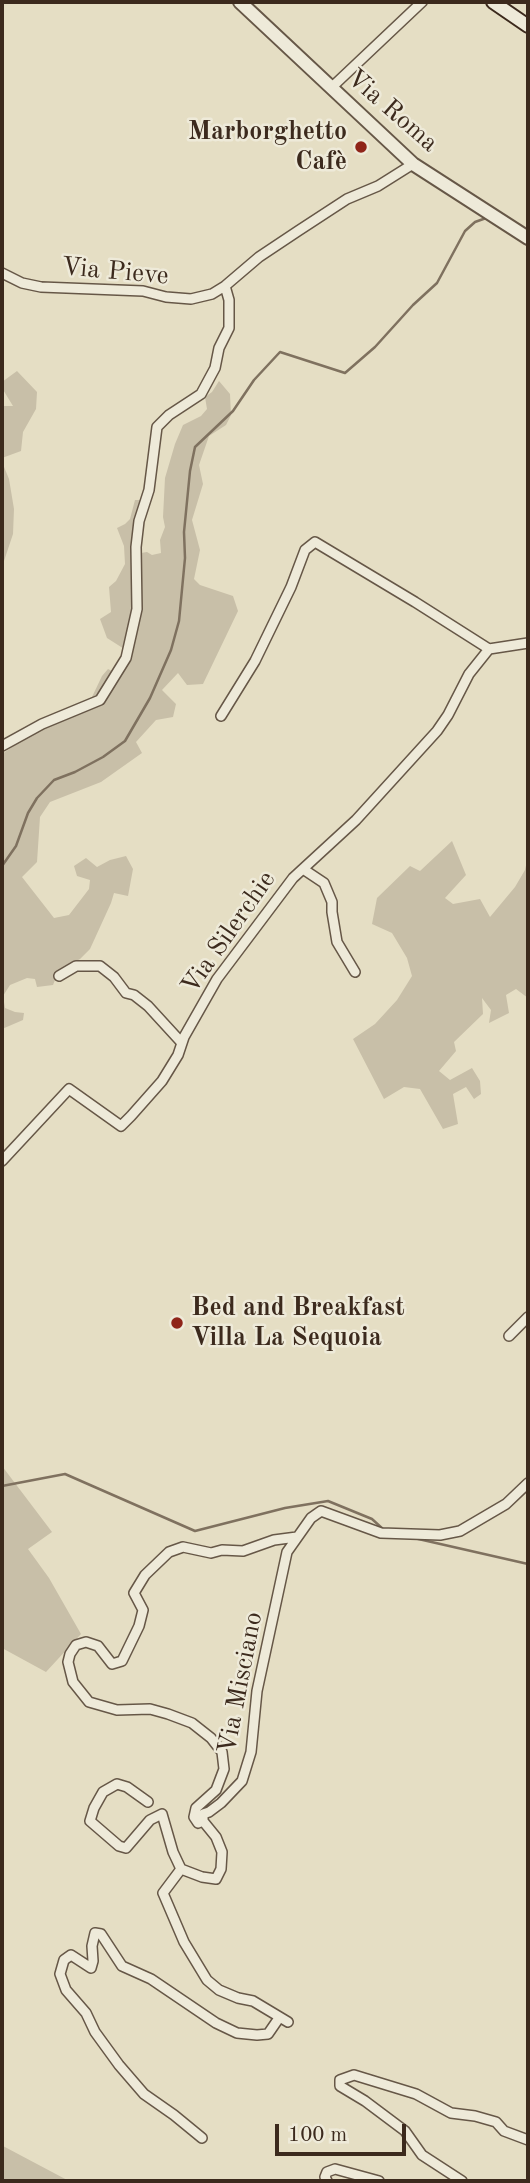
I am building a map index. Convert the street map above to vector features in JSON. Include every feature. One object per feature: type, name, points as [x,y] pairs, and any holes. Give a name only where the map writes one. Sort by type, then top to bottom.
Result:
[{"type":"street","name":"Via Roma","points":[[240,2],[413,164],[528,237]]},
{"type":"street","points":[[331,88],[422,2]]},
{"type":"street","points":[[493,2],[528,26]]},
{"type":"street","name":"Via Pieve","points":[[2,273],[22,283],[41,287],[143,291],[166,297],[191,299],[212,294],[259,257],[347,199],[379,186],[413,164]]},
{"type":"street","points":[[2,746],[42,724],[100,700],[126,658],[137,609],[136,547],[139,522],[149,490],[157,427],[169,415],[201,394],[215,368],[219,348],[229,328],[229,300],[225,286]]},
{"type":"street","points":[[221,716],[255,661],[291,587],[305,550],[315,542],[489,649],[528,643]]},
{"type":"street","name":"Via Silerchie","points":[[2,1161],[69,1089],[121,1126],[162,1081],[217,979],[293,878],[356,820],[437,732],[468,674],[489,649]]},
{"type":"street","points":[[303,869],[324,883],[332,902],[337,942],[355,972]]},
{"type":"street","points":[[59,976],[76,966],[100,966],[114,976],[126,993],[134,995],[148,1006],[181,1042]]},
{"type":"street","points":[[509,1336],[528,1317]]},
{"type":"street","name":"Via Misciano","points":[[297,1537],[274,1540],[243,1551],[222,1550],[211,1553],[183,1547],[169,1552],[145,1575],[135,1593],[143,1610],[139,1626],[122,1661],[112,1664],[98,1646],[86,1642],[76,1645],[70,1654],[68,1662],[73,1682],[89,1702],[117,1710],[150,1709],[169,1714],[192,1723],[211,1738],[222,1752],[224,1769],[216,1790],[196,1808],[194,1817],[198,1823],[203,1821],[204,1814],[221,1803],[242,1781],[251,1752],[257,1691],[287,1552],[311,1517],[321,1511],[381,1533],[454,1533],[506,1504],[528,1483]]},
{"type":"street","points":[[148,1802],[127,1787],[117,1784],[103,1792],[90,1821],[119,1846],[127,1848],[150,1820],[162,1814],[181,1869],[202,1877],[216,1878],[221,1869],[222,1852],[216,1837],[203,1821]]},
{"type":"street","points":[[181,1869],[163,1893],[184,1942],[207,1980],[219,1990],[253,2001],[284,2020],[268,2034],[237,2033],[216,2024],[151,1979],[122,1966],[101,1934],[95,1933],[91,1968],[71,1955],[64,1960],[60,1974],[66,1990],[86,2013],[95,2032],[144,2094],[202,2138]]},
{"type":"street","points":[[462,2181],[422,2155],[405,2131],[340,2086],[340,2080],[354,2075],[415,2094],[451,2113],[496,2122],[504,2131],[528,2140]]},
{"type":"street","points":[[327,2181],[327,2172],[335,2169],[379,2181]]},
{"type":"shaded area","points":[[17,371],[37,392],[36,409],[23,432],[21,451],[2,458],[2,406],[13,406],[2,388],[2,382]]},
{"type":"shaded area","points":[[219,381],[230,394],[231,415],[226,425],[209,436],[199,465],[203,484],[192,520],[200,550],[194,579],[200,585],[233,596],[238,611],[203,684],[187,685],[178,673],[162,690],[176,704],[173,717],[156,720],[136,742],[142,753],[101,782],[50,802],[40,817],[37,862],[22,877],[54,918],[69,915],[89,889],[90,880],[77,876],[74,866],[86,858],[97,867],[126,856],[133,869],[128,896],[114,893],[90,949],[80,959],[59,970],[53,985],[37,987],[35,979],[27,978],[10,985],[3,996],[5,1008],[24,1013],[23,1020],[2,1029],[2,754],[70,708],[92,697],[108,669],[120,675],[129,652],[107,638],[100,619],[111,612],[109,587],[116,581],[125,564],[124,546],[117,528],[130,519],[135,500],[146,500],[141,553],[161,553],[160,540],[165,527],[165,478],[175,444],[183,425],[201,416],[207,409],[205,397]]},
{"type":"shaded area","points":[[2,462],[9,479],[14,509],[13,534],[2,567]]},
{"type":"shaded area","points":[[452,841],[466,875],[445,898],[453,904],[480,899],[490,917],[515,887],[525,870],[528,856],[528,998],[516,989],[506,995],[509,1013],[489,1023],[491,1010],[482,998],[483,1014],[454,1042],[456,1051],[439,1071],[450,1080],[472,1068],[480,1081],[481,1094],[474,1099],[466,1087],[453,1094],[458,1124],[443,1129],[420,1089],[404,1087],[384,1099],[353,1039],[375,1024],[397,1000],[412,976],[407,958],[392,933],[372,924],[377,898],[410,866],[420,871]]},
{"type":"shaded area","points":[[2,1466],[52,1532],[28,1549],[49,1578],[81,1634],[46,1672],[2,1648]]},
{"type":"shaded area","points":[[3,2146],[69,2181],[2,2181]]},
{"type":"waterway","points":[[2,866],[16,846],[28,813],[37,798],[54,780],[103,757],[125,741],[150,698],[171,650],[179,621],[185,558],[184,532],[195,447],[233,411],[254,380],[280,352],[345,373],[375,347],[437,283],[465,231],[475,222],[489,217]]},
{"type":"waterway","points":[[2,1486],[65,1474],[195,1531],[285,1508],[328,1501],[372,1519],[384,1530]]},
{"type":"waterway","points":[[414,1538],[528,1564]]},
{"type":"place","name":"Marborghetto Cafè","points":[[361,147]]},
{"type":"place","name":"Bed and Breakfast Villa La Sequoia","points":[[177,1323]]}]
